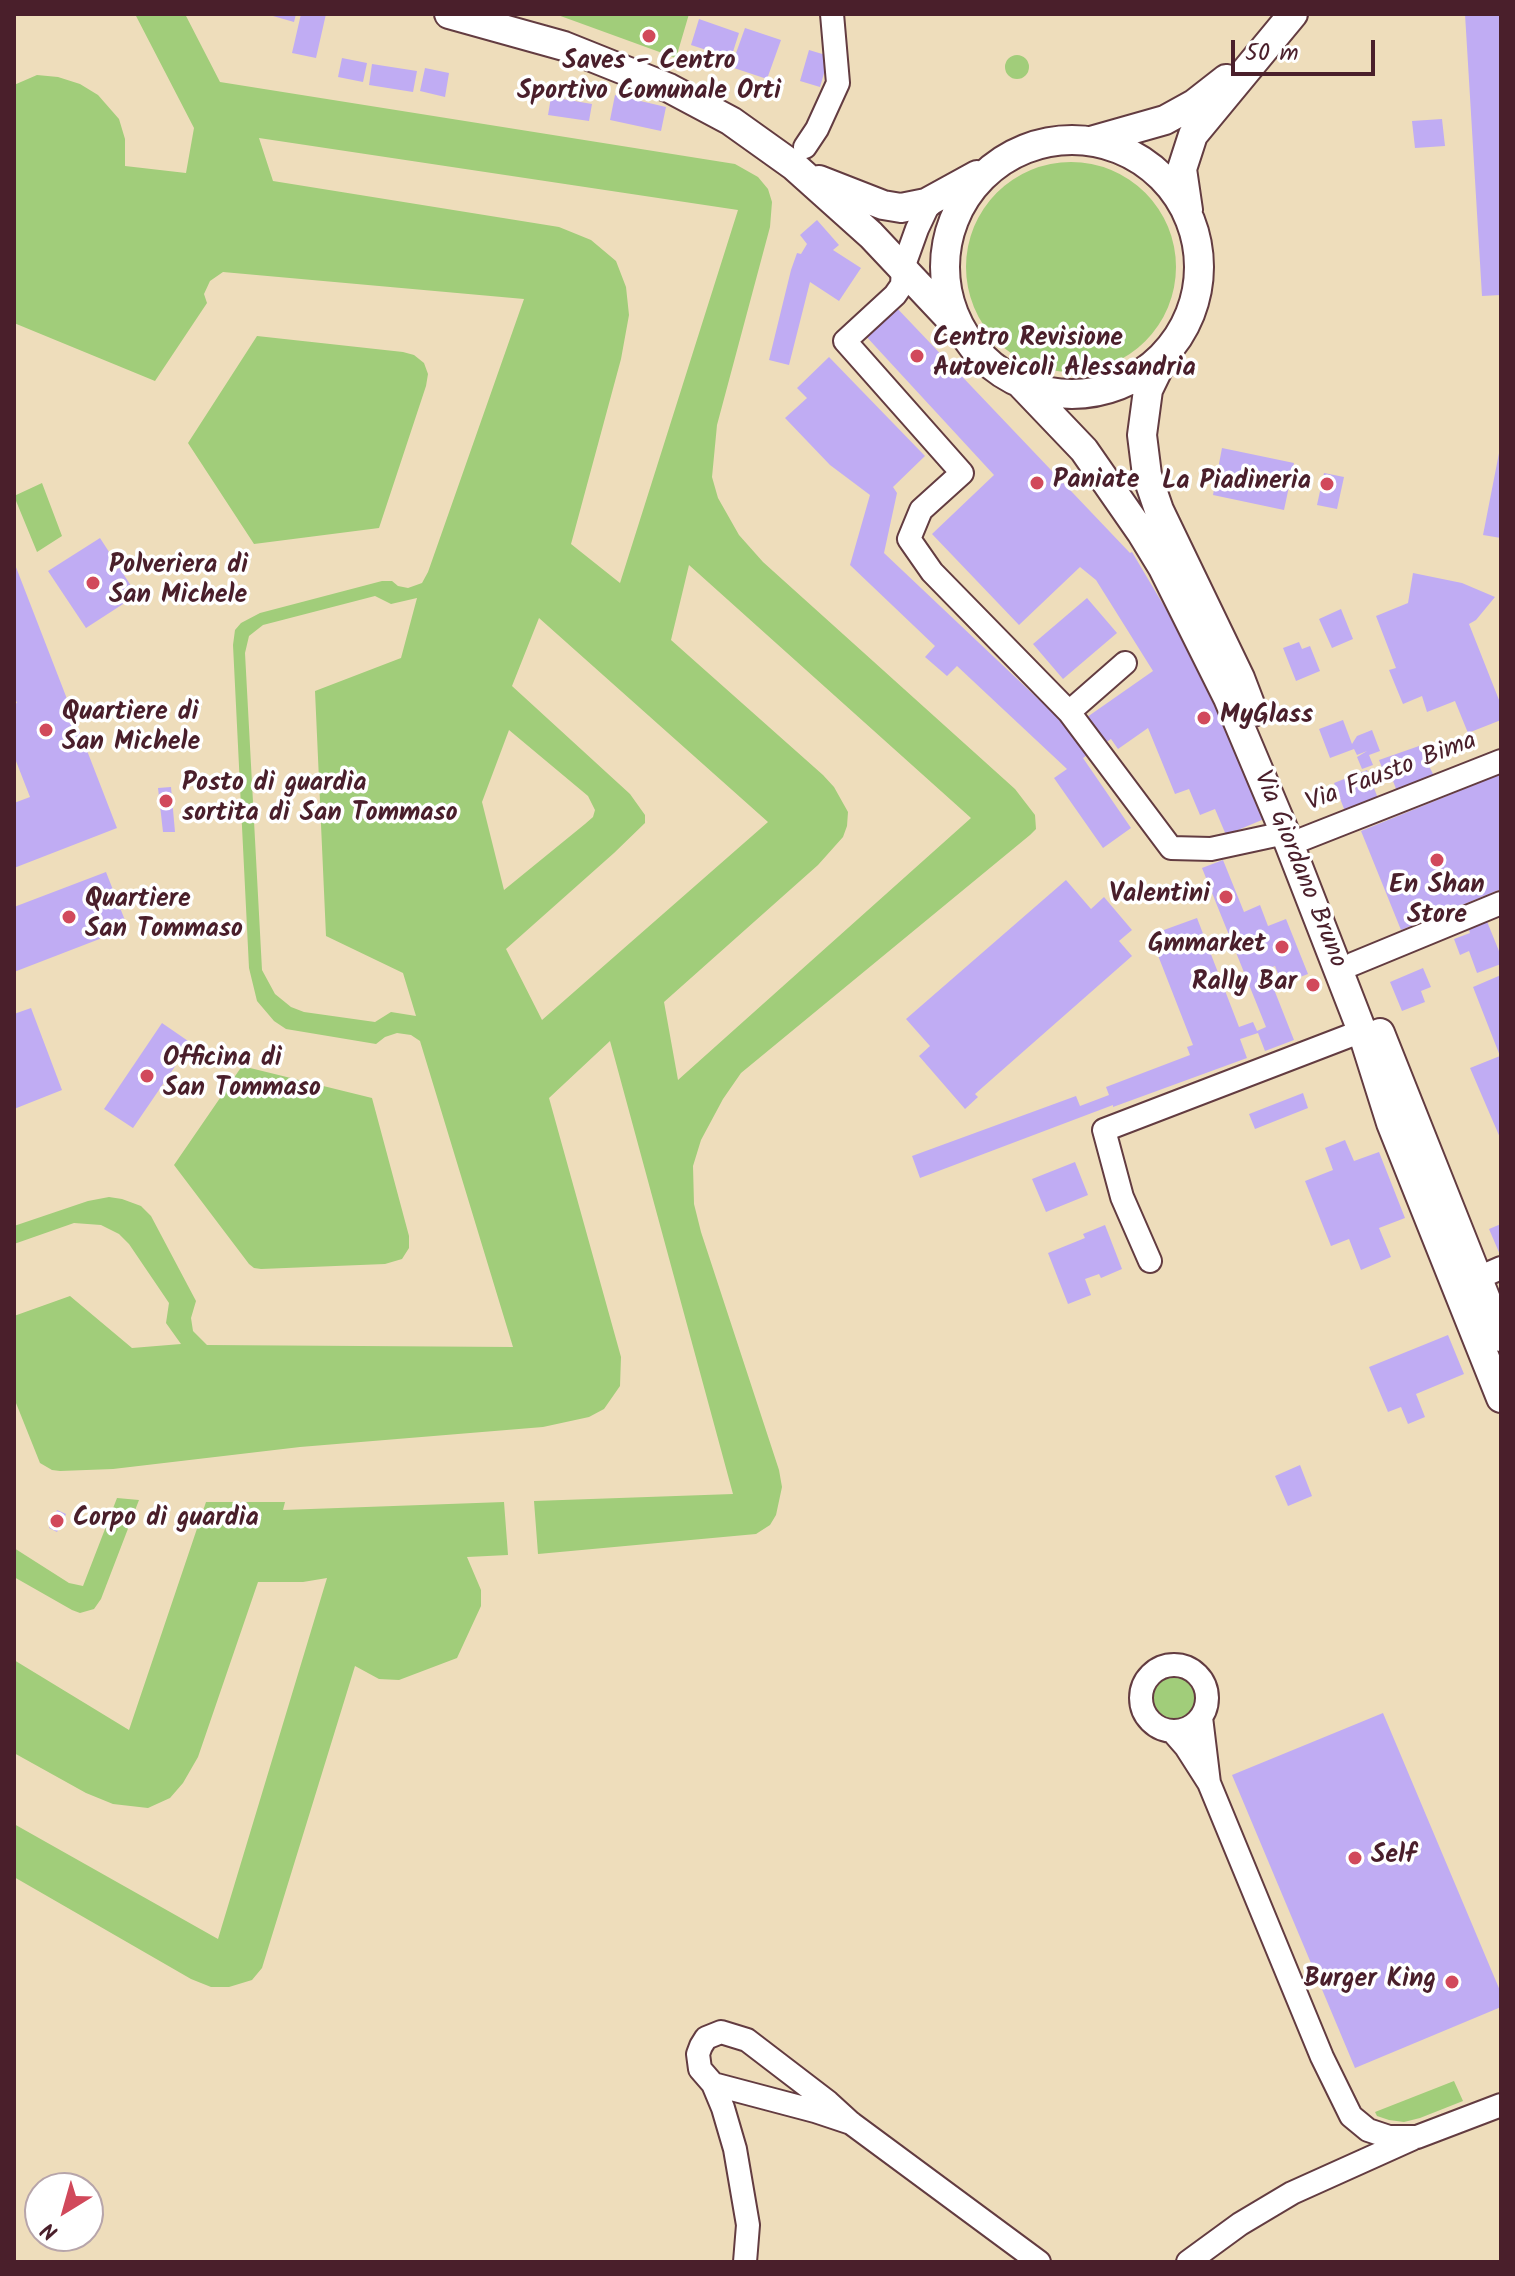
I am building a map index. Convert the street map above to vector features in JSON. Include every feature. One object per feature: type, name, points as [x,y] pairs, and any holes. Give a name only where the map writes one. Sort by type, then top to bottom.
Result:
[{"type":"main road","points":[[449,14],[564,46],[669,88],[893,207],[917,206],[1009,157],[1047,142],[1089,141],[1141,128],[1179,113],[1265,50]]},
{"type":"main road","points":[[804,161],[990,364],[1020,383],[1060,394],[1103,391],[1141,374],[1166,353],[1184,328],[1198,283],[1198,249],[1182,169],[1193,135],[1293,14]]},
{"type":"main road","points":[[1089,141],[1124,151],[1147,165],[1173,191],[1189,214]]},
{"type":"main road","points":[[967,339],[947,291],[945,259],[948,238],[954,218],[970,191],[992,168],[1009,157]]},
{"type":"main road","name":"Via Giordano Bruno","points":[[1166,353],[1148,390],[1142,435],[1147,475],[1159,510],[1240,678],[1391,1123],[1501,1398]]},
{"type":"main road","name":"Via Giordano Bruno","points":[[1020,383],[1084,450],[1163,568],[1294,836],[1489,1273],[1501,1337]]},
{"type":"street","points":[[804,161],[838,83],[832,14]]},
{"type":"street","points":[[938,197],[924,213],[903,268],[902,285],[845,341],[962,473],[921,510],[909,539],[932,572],[1069,712],[1125,663]]},
{"type":"street","name":"Via Fausto Bima","points":[[1069,712],[1171,848],[1211,849],[1294,836],[1501,761]]},
{"type":"street","points":[[1353,964],[1501,903]]},
{"type":"street","points":[[1150,1261],[1122,1197],[1104,1130],[1362,1031]]},
{"type":"street","points":[[1172,1731],[1183,1730],[1201,1717],[1207,1695],[1197,1675],[1177,1665],[1157,1670],[1144,1685],[1142,1706],[1153,1723],[1172,1731],[1186,1747],[1209,1783],[1340,2098],[1351,2116],[1368,2130],[1389,2137],[1417,2137]]},
{"type":"street","points":[[1201,1717],[1209,1783]]},
{"type":"street","points":[[745,2262],[748,2225],[735,2149],[723,2108],[713,2084],[700,2069],[698,2054],[706,2038],[721,2032],[747,2040],[851,2123],[1039,2262]]},
{"type":"street","points":[[713,2084],[851,2123]]},
{"type":"street","points":[[735,2149],[734,2129],[749,2107],[762,2099]]},
{"type":"street","points":[[1188,2262],[1240,2224],[1292,2193],[1417,2137],[1501,2105]]},
{"type":"green space","points":[[135,14],[185,14],[220,82],[735,164],[758,177],[768,189],[772,202],[770,227],[717,425],[712,477],[718,498],[739,535],[763,562],[1015,789],[1035,815],[1036,829],[1030,835],[741,1073],[701,1140],[693,1166],[694,1204],[782,1487],[776,1515],[770,1525],[756,1534],[538,1554],[534,1501],[733,1494],[610,1041],[549,1098],[621,1357],[620,1386],[604,1409],[589,1417],[543,1427],[300,1447],[113,1469],[60,1471],[40,1463],[14,1398],[14,1316],[70,1296],[132,1348],[181,1344],[166,1323],[169,1303],[119,1234],[101,1225],[74,1223],[14,1244],[14,1226],[109,1197],[141,1206],[151,1216],[196,1301],[191,1318],[193,1331],[207,1345],[513,1347],[420,1041],[411,1035],[397,1033],[376,1044],[286,1029],[274,1021],[257,1001],[249,968],[233,645],[235,630],[241,623],[260,613],[382,581],[392,581],[408,588],[422,583],[524,299],[223,272],[210,281],[204,294],[207,303],[155,381],[14,323],[14,85],[37,75],[58,77],[80,84],[98,95],[119,119],[125,139],[125,166],[186,173],[194,128]],"holes":[[[259,138],[738,210],[620,583],[571,544],[621,359],[629,315],[626,287],[616,261],[591,240],[559,227],[273,181]],[[689,565],[971,818],[678,1080],[664,1002],[818,865],[843,837],[848,812],[823,775],[671,640]],[[375,596],[391,604],[417,598],[401,658],[315,691],[326,936],[403,973],[416,1016],[391,1012],[375,1022],[304,1012],[291,1007],[275,994],[262,970],[245,653],[249,636],[263,625]],[[539,618],[768,822],[542,1020],[506,949],[645,823],[645,815],[630,794],[512,686]],[[509,730],[588,796],[595,810],[593,817],[504,890],[482,802]]]},
{"type":"green space","name":"Saves - Centro Sportivo Comunale Orti","points":[[555,14],[689,14],[676,58]]},
{"type":"green space","points":[[1017,55],[1028,62],[1029,67],[1022,78],[1017,79],[1006,72],[1005,67],[1012,56]]},
{"type":"green space","points":[[1071,162],[1111,170],[1145,193],[1168,227],[1176,267],[1168,307],[1145,341],[1111,364],[1071,372],[1031,364],[997,341],[974,307],[966,267],[974,227],[997,193],[1031,170]]},
{"type":"green space","points":[[257,336],[403,352],[414,355],[424,363],[428,374],[426,386],[379,528],[254,544],[188,443]]},
{"type":"green space","points":[[42,483],[62,536],[37,552],[14,496]]},
{"type":"green space","points":[[242,1066],[372,1098],[409,1236],[409,1248],[402,1259],[385,1264],[261,1269],[249,1264],[174,1165]]},
{"type":"green space","points":[[117,1498],[139,1500],[101,1599],[94,1609],[80,1613],[72,1610],[14,1577],[14,1548],[69,1583],[83,1586]]},
{"type":"green space","points":[[206,1502],[285,1502],[283,1510],[504,1502],[508,1555],[467,1557],[481,1590],[481,1606],[457,1658],[399,1680],[379,1679],[355,1666],[262,1968],[252,1980],[229,1987],[211,1987],[191,1979],[14,1877],[14,1824],[218,1939],[327,1578],[303,1582],[258,1582],[198,1757],[170,1798],[148,1808],[113,1804],[86,1793],[14,1753],[14,1660],[129,1730]]},
{"type":"green space","points":[[1175,1676],[1190,1683],[1197,1698],[1190,1713],[1175,1720],[1160,1713],[1153,1698],[1160,1683]]},
{"type":"green space","points":[[1454,2081],[1463,2101],[1420,2118],[1404,2122],[1389,2120],[1377,2116],[1375,2112]]},
{"type":"building","points":[[266,14],[296,14],[294,22]]},
{"type":"building","points":[[301,14],[326,14],[316,58],[292,53]]},
{"type":"building","points":[[1465,14],[1501,14],[1501,295],[1482,296]]},
{"type":"building","points":[[699,19],[739,33],[731,58],[691,45]]},
{"type":"building","points":[[745,28],[781,40],[767,79],[731,67]]},
{"type":"building","points":[[809,50],[829,56],[820,87],[800,81]]},
{"type":"building","points":[[342,58],[367,63],[363,82],[338,77]]},
{"type":"building","points":[[372,64],[417,71],[413,92],[369,85]]},
{"type":"building","points":[[425,68],[449,73],[445,97],[420,91]]},
{"type":"building","points":[[615,95],[666,107],[661,131],[610,120]]},
{"type":"building","points":[[551,97],[592,104],[589,121],[548,115]]},
{"type":"building","points":[[1442,119],[1445,146],[1415,148],[1412,121]]},
{"type":"building","points":[[817,220],[839,245],[833,250],[861,268],[839,301],[810,282],[789,365],[769,360],[791,270],[797,253],[801,254],[807,244],[800,235]]},
{"type":"building","points":[[894,305],[1132,552],[1205,675],[1269,817],[1226,835],[1215,809],[1200,815],[1189,789],[1175,794],[1148,728],[1118,749],[1111,739],[1083,758],[1131,828],[1103,848],[1054,778],[1067,769],[957,666],[947,676],[925,657],[935,646],[850,565],[870,495],[830,465],[785,418],[807,398],[797,388],[829,357],[925,456],[893,487],[897,493],[884,553],[1070,729],[1153,671],[1096,580],[1080,567],[1019,625],[932,534],[994,475],[863,333]]},
{"type":"building","points":[[1222,448],[1294,463],[1284,510],[1213,495]]},
{"type":"building","points":[[1501,448],[1501,538],[1483,535]]},
{"type":"building","points":[[1324,473],[1344,477],[1337,509],[1317,505]]},
{"type":"building","name":"Polveriera di San Michele","points":[[100,538],[137,595],[86,628],[48,571]]},
{"type":"building","name":"Quartiere di San Michele","points":[[14,562],[117,828],[14,868],[14,803],[30,797],[14,756],[14,704],[17,703],[14,696]]},
{"type":"building","points":[[1413,573],[1462,583],[1495,597],[1469,624],[1501,705],[1501,720],[1468,733],[1455,701],[1427,712],[1422,696],[1403,704],[1389,670],[1396,668],[1376,616],[1408,603]]},
{"type":"building","points":[[1087,598],[1117,633],[1063,679],[1033,644]]},
{"type":"building","points":[[1341,609],[1353,639],[1332,648],[1319,619]]},
{"type":"building","points":[[1299,642],[1302,649],[1310,646],[1320,671],[1296,681],[1283,648]]},
{"type":"building","points":[[1343,720],[1352,744],[1357,736],[1372,730],[1380,751],[1369,755],[1373,765],[1362,769],[1357,757],[1367,751],[1357,755],[1354,749],[1330,758],[1319,729]]},
{"type":"building","points":[[1419,746],[1434,776],[1398,794],[1393,781],[1388,783],[1379,760]]},
{"type":"building","points":[[1367,770],[1379,801],[1346,814],[1334,783]]},
{"type":"building","name":"En Shan Store","points":[[1501,774],[1501,889],[1401,930],[1361,831]]},
{"type":"building","name":"Posto di guardia sortita di San Tommaso","points":[[171,787],[175,832],[163,832],[158,788]]},
{"type":"building","points":[[1223,860],[1244,912],[1260,905],[1268,926],[1286,919],[1308,974],[1282,984],[1275,966],[1266,969],[1294,1040],[1265,1051],[1258,1033],[1240,1039],[1247,1058],[920,1178],[912,1156],[1076,1096],[1080,1106],[1109,1095],[1106,1087],[1190,1055],[1187,1047],[1193,1045],[1150,935],[1197,918],[1239,1027],[1253,1022],[1257,1031],[1266,1027],[1202,868]]},
{"type":"building","name":"Quartiere San Tommaso","points":[[106,872],[128,928],[14,972],[14,907]]},
{"type":"building","points":[[1066,880],[1091,909],[1104,897],[1132,930],[1119,941],[1132,956],[975,1094],[978,1097],[965,1109],[919,1056],[930,1046],[906,1019]]},
{"type":"building","points":[[1486,919],[1501,956],[1501,964],[1477,973],[1469,951],[1460,955],[1454,939],[1470,933],[1468,927]]},
{"type":"building","points":[[1423,968],[1431,987],[1421,991],[1425,1002],[1402,1011],[1390,982]]},
{"type":"building","points":[[1501,975],[1501,1140],[1470,1068],[1500,1056],[1473,987]]},
{"type":"building","points":[[31,1008],[62,1090],[14,1109],[14,1014]]},
{"type":"building","name":"Officina di San Tommaso","points":[[162,1023],[191,1043],[133,1128],[104,1109]]},
{"type":"building","points":[[1303,1093],[1308,1108],[1255,1129],[1249,1114]]},
{"type":"building","points":[[1345,1140],[1354,1161],[1379,1152],[1405,1218],[1379,1228],[1391,1257],[1361,1270],[1349,1239],[1331,1246],[1305,1181],[1333,1170],[1325,1148]]},
{"type":"building","points":[[1075,1162],[1088,1195],[1046,1212],[1032,1179]]},
{"type":"building","points":[[1501,1224],[1501,1257],[1489,1229]]},
{"type":"building","points":[[1105,1225],[1122,1269],[1101,1278],[1099,1274],[1085,1279],[1091,1295],[1068,1304],[1048,1253],[1085,1238],[1083,1234]]},
{"type":"building","points":[[1448,1335],[1464,1374],[1416,1394],[1425,1417],[1408,1424],[1401,1407],[1388,1412],[1369,1367]]},
{"type":"building","points":[[1300,1465],[1312,1496],[1288,1506],[1275,1476]]},
{"type":"building","name":"Corpo di guardia","points":[[57,1510],[66,1514],[57,1532],[49,1528]]},
{"type":"building","name":"Self","points":[[1383,1713],[1501,1993],[1501,2007],[1355,2068],[1232,1775]]},
{"type":"place","name":"Saves - Centro Sportivo Comunale Orti","points":[[649,36]]},
{"type":"place","name":"Centro Revisione Autoveicoli Alessandria","points":[[917,356]]},
{"type":"place","name":"Paniate","points":[[1037,483]]},
{"type":"place","name":"La Piadineria","points":[[1327,484]]},
{"type":"place","name":"Polveriera di San Michele","points":[[93,583]]},
{"type":"place","name":"MyGlass","points":[[1204,718]]},
{"type":"place","name":"Quartiere di San Michele","points":[[46,730]]},
{"type":"place","name":"Posto di guardia sortita di San Tommaso","points":[[166,801]]},
{"type":"place","name":"En Shan Store","points":[[1437,860]]},
{"type":"place","name":"Valentini","points":[[1226,897]]},
{"type":"place","name":"Quartiere San Tommaso","points":[[69,917]]},
{"type":"place","name":"Gmmarket","points":[[1282,947]]},
{"type":"place","name":"Rally Bar","points":[[1313,985]]},
{"type":"place","name":"Officina di San Tommaso","points":[[147,1076]]},
{"type":"place","name":"Corpo di guardia","points":[[57,1521]]},
{"type":"place","name":"Self","points":[[1355,1858]]},
{"type":"place","name":"Burger King","points":[[1452,1982]]}]
